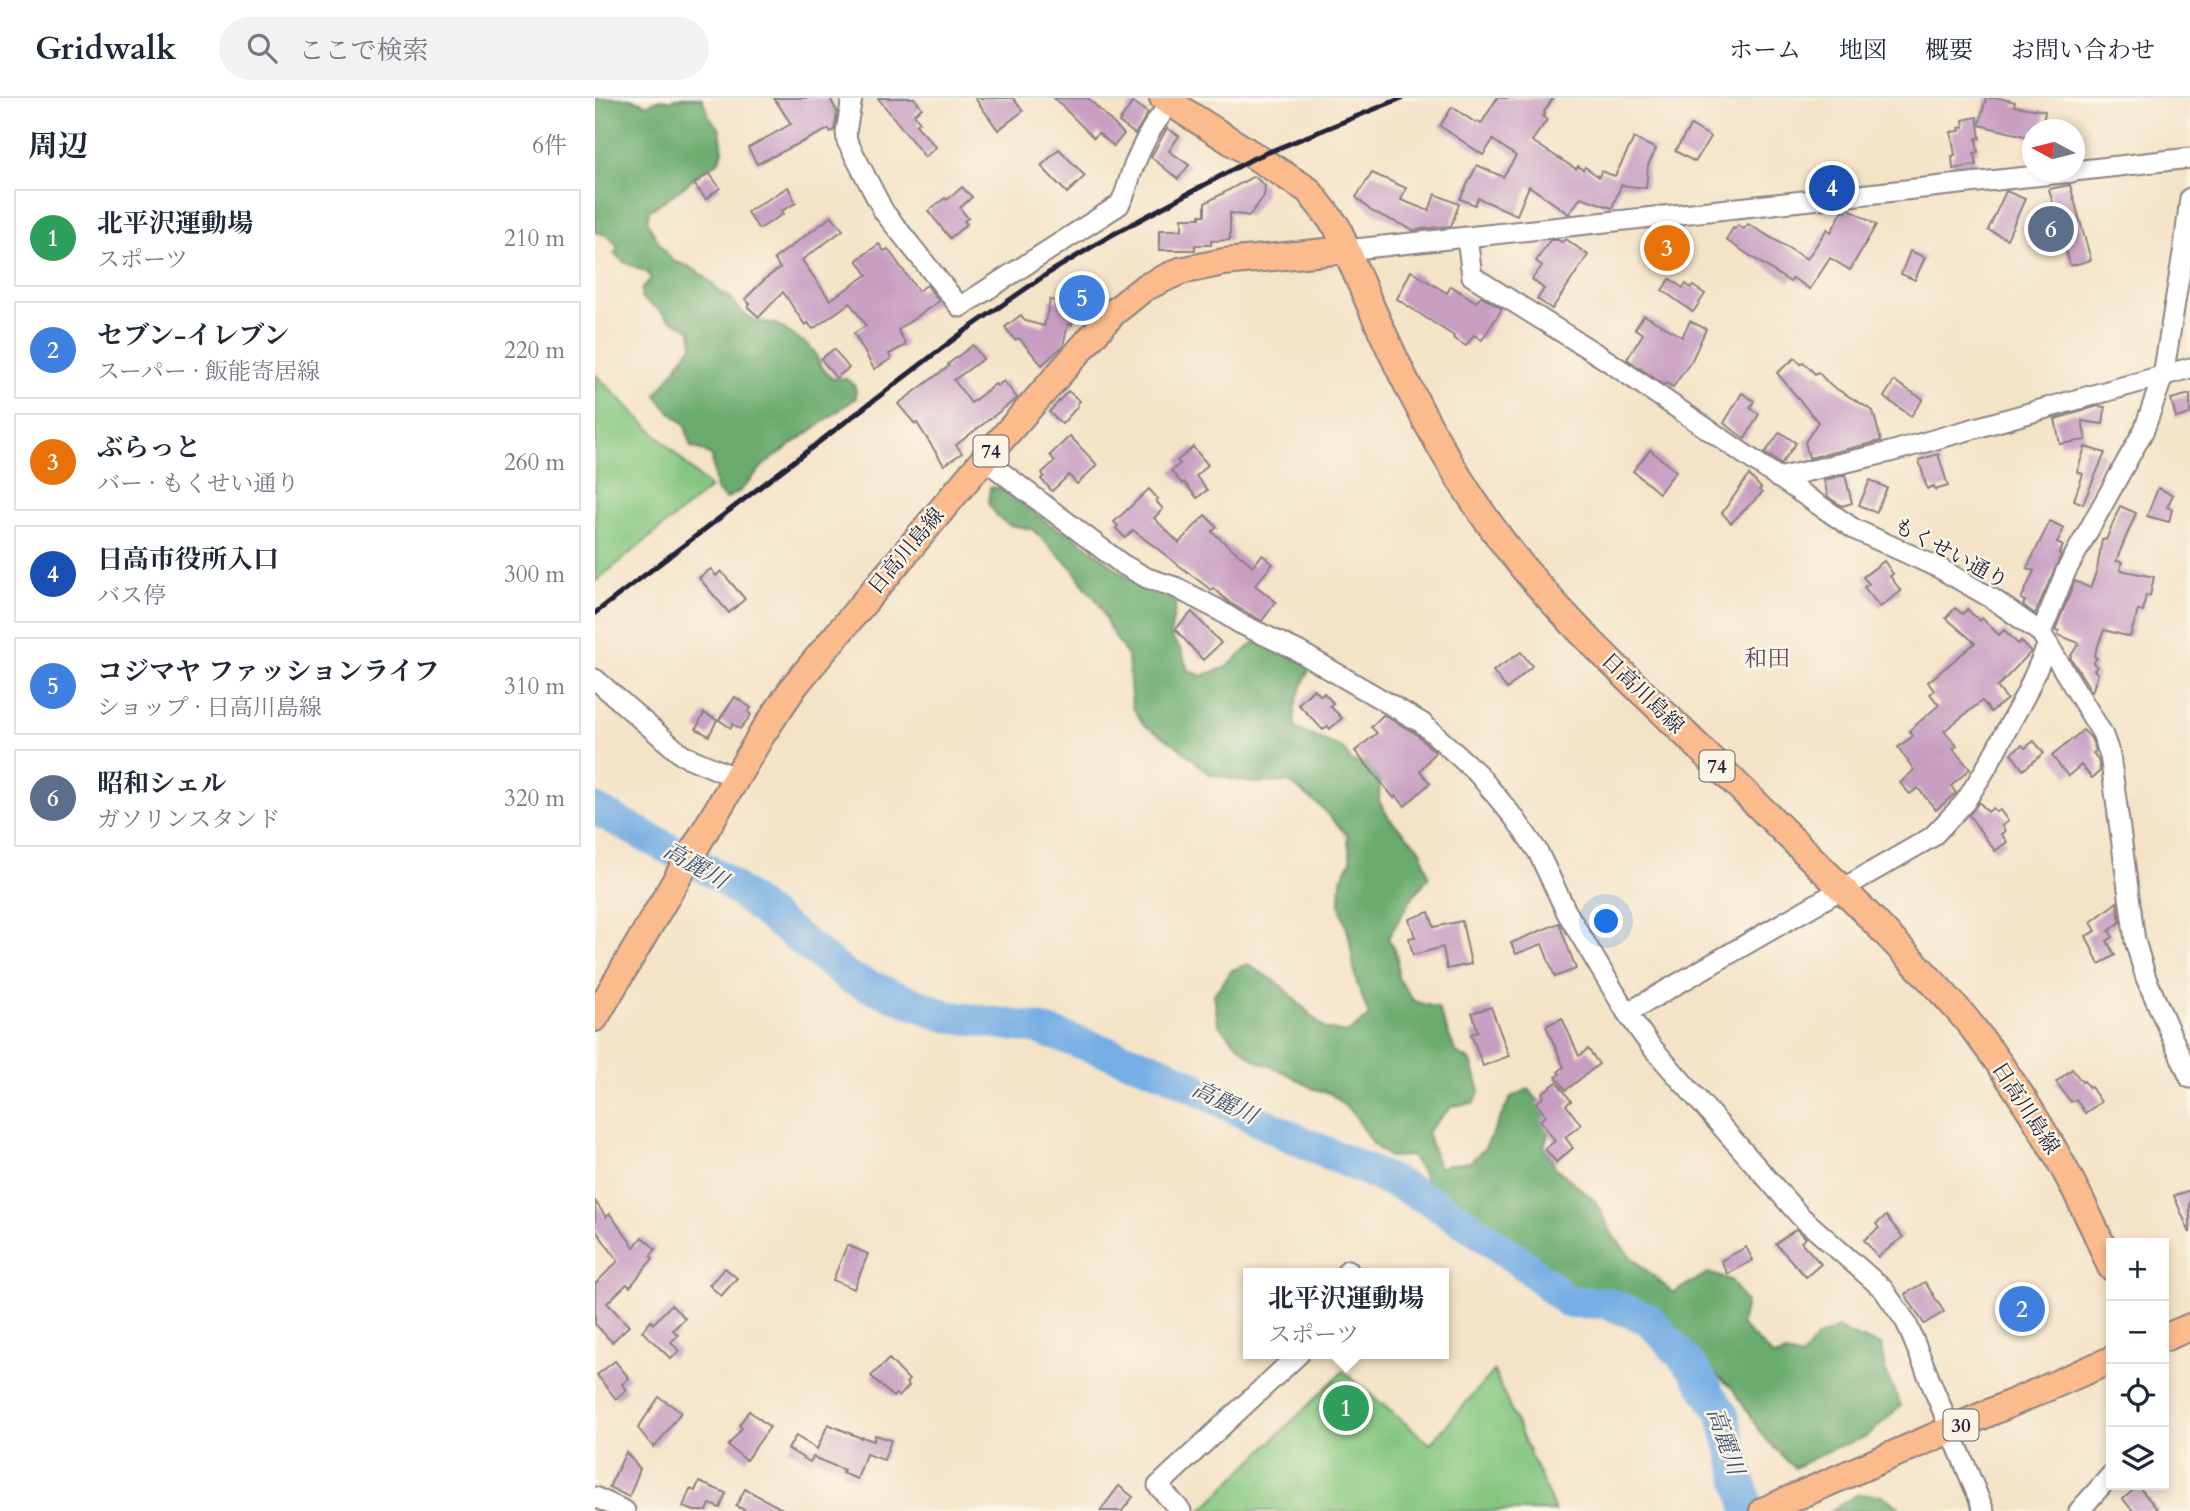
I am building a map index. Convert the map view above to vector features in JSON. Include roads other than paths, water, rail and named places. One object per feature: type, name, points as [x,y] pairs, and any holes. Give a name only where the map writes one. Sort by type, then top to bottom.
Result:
[{"type":"main road","name":"日高川島線","points":[[1170,100],[1308,190],[1330,216],[1378,324],[1421,411],[1459,480],[1502,541],[1589,640],[1843,889],[1972,1026],[2004,1071],[2061,1162],[2106,1256]]},
{"type":"main road","name":"日高川島線","points":[[599,1011],[762,734],[795,685],[984,459],[1113,313],[1144,288],[1180,271],[1224,261],[1346,250]]},
{"type":"main road","points":[[2169,1336],[2190,1327]]},
{"type":"main road","name":"30","points":[[1763,1511],[2106,1362]]},
{"type":"street","points":[[852,98],[847,141],[884,212],[960,307],[1119,205],[1146,141],[1170,100]]},
{"type":"street","points":[[2085,170],[2190,159]]},
{"type":"street","points":[[1346,250],[2022,177]]},
{"type":"street","points":[[1627,1013],[1932,837],[1965,802],[2026,694],[2066,571],[2144,430],[2163,376],[2185,247],[2190,198]]},
{"type":"street","name":"もくせい通り","points":[[1467,238],[1472,276],[1608,361],[1854,529],[1949,574],[1993,599],[2045,639],[2102,733],[2110,755],[2135,941],[2146,978],[2190,1078]]},
{"type":"street","points":[[1778,478],[1890,452],[2190,368]]},
{"type":"street","points":[[984,459],[1122,564],[1147,578],[1175,587],[1239,623],[1298,651],[1422,723],[1478,774],[1538,852],[1566,911],[1627,1013],[1650,1045],[1800,1216],[1883,1289],[1906,1322],[1983,1511]]},
{"type":"street","points":[[595,679],[682,755],[733,785]]},
{"type":"street","points":[[1181,1511],[1158,1486],[1294,1359]]},
{"type":"street","points":[[2079,1511],[2106,1481]]},
{"type":"street","points":[[595,1497],[625,1511]]},
{"type":"waterway","name":"高麗川","points":[[595,809],[719,876],[849,978],[946,1016],[1039,1029],[1162,1071],[1287,1135],[1432,1202],[1527,1267],[1568,1302],[1607,1303],[1648,1319],[1692,1367],[1723,1415],[1748,1511]]},
{"type":"railway","points":[[595,613],[962,333],[1047,274],[1110,236],[1254,158],[1402,98]]},
{"type":"place","name":"日高市役所入口","points":[[1832,188]]},
{"type":"place","name":"昭和シェル","points":[[2051,229]]},
{"type":"place","name":"ぶらっと","points":[[1667,248]]},
{"type":"place","name":"コジマヤ ファッションライフ","points":[[1082,298]]},
{"type":"place","name":"セブン-イレブン","points":[[2022,1309]]},
{"type":"place","name":"北平沢運動場","points":[[1346,1408]]},
{"type":"district","name":"和田","points":[[1767,658]]}]
